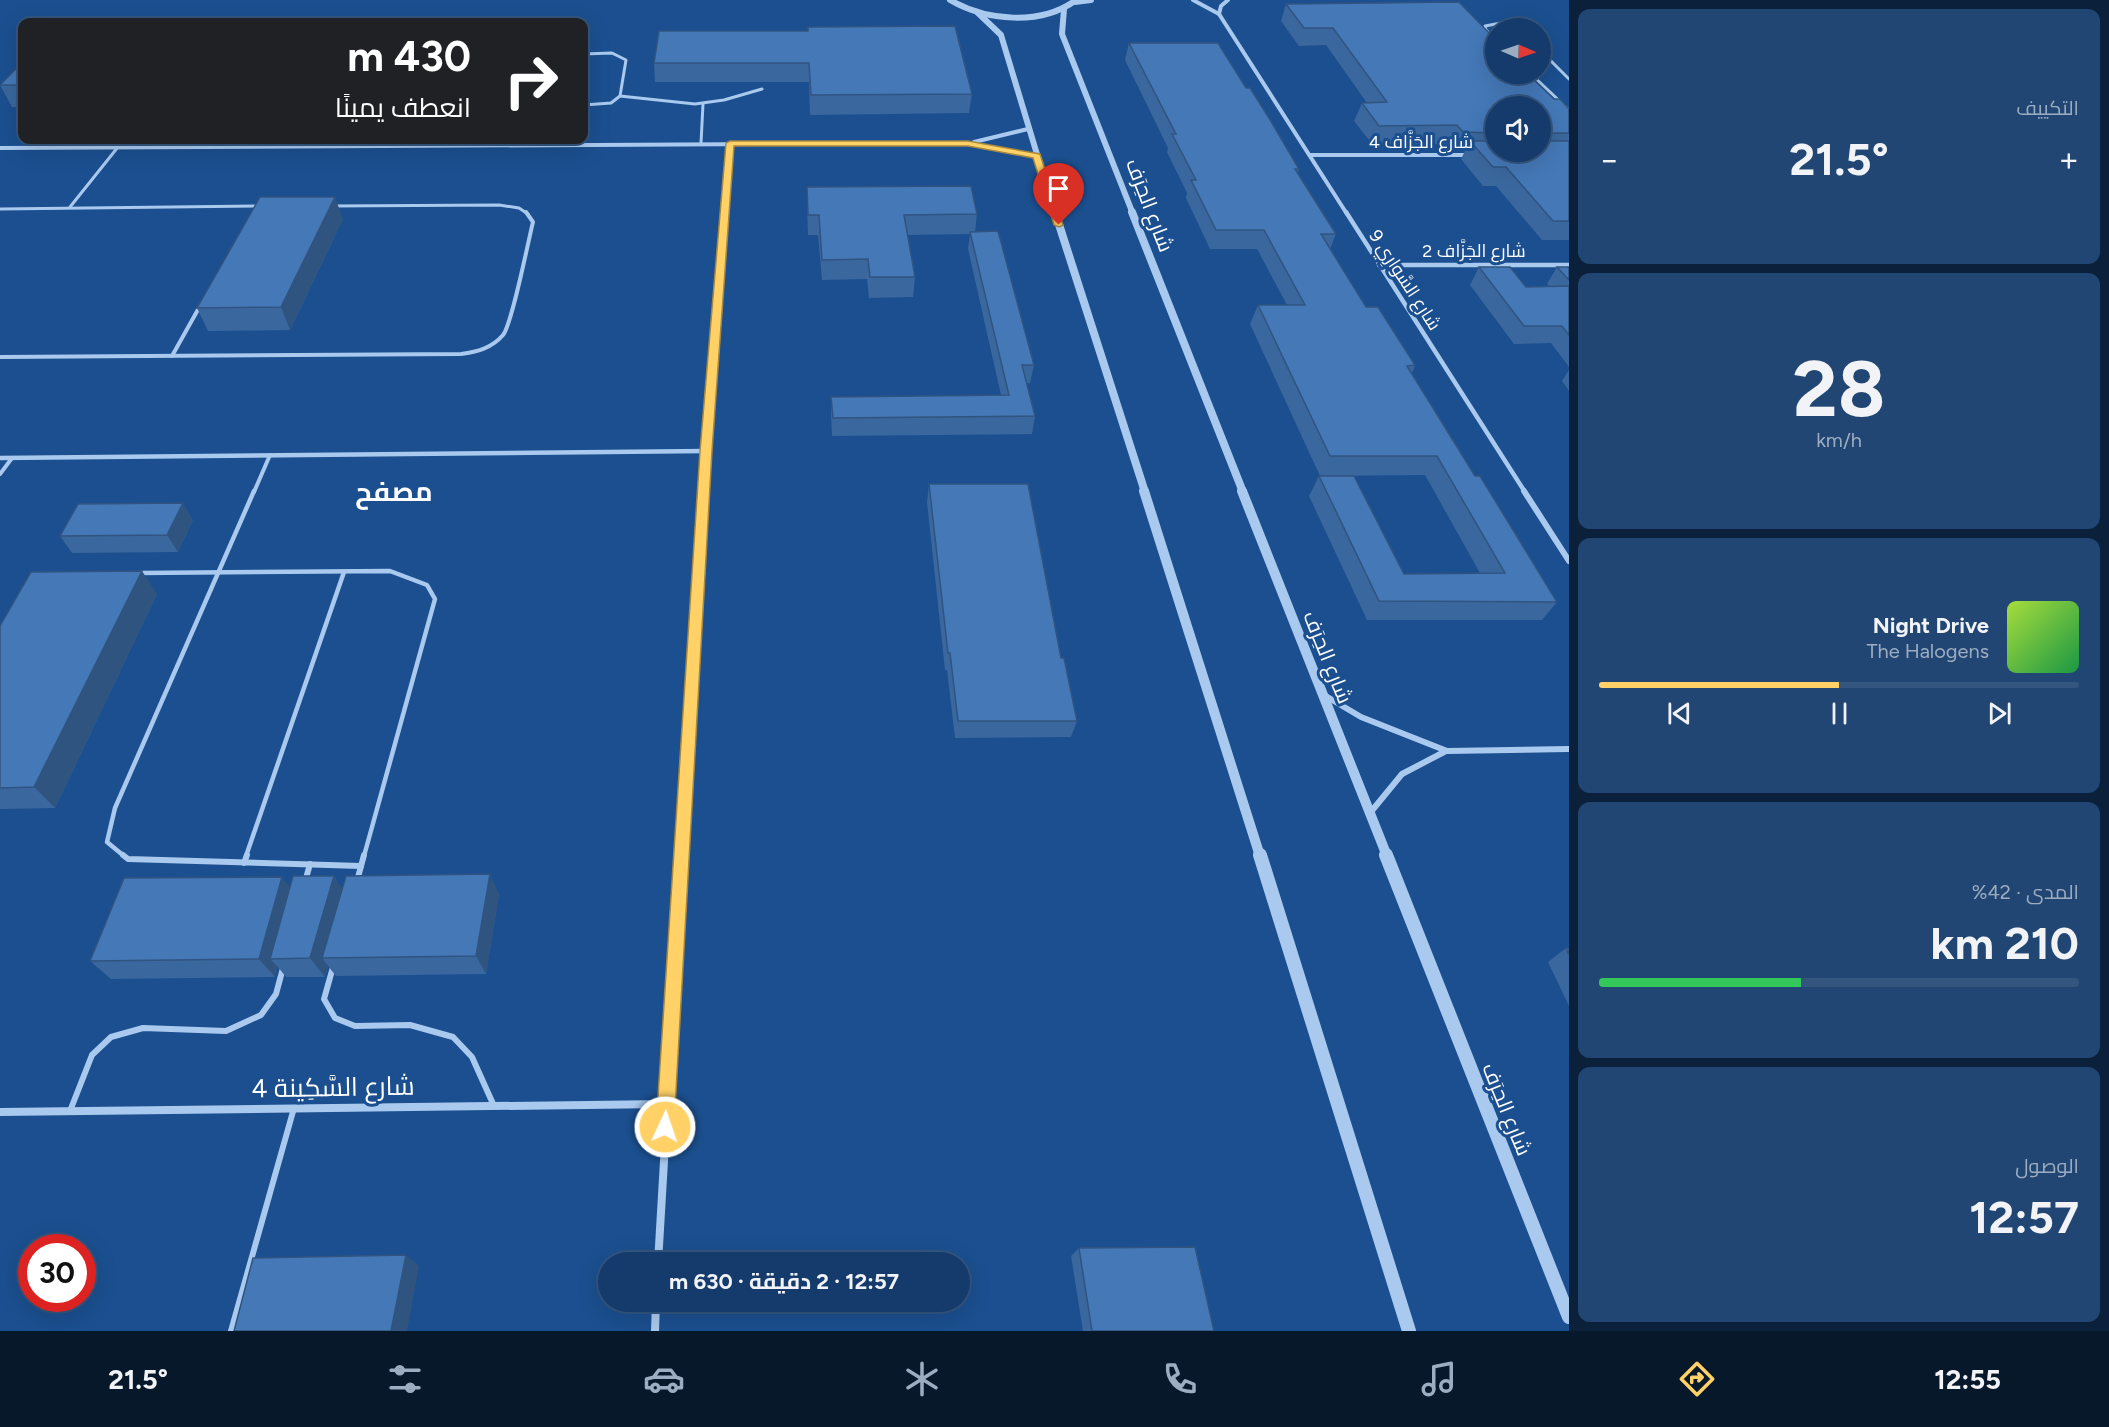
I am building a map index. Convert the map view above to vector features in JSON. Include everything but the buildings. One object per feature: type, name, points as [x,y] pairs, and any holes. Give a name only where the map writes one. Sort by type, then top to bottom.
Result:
[{"type":"street","points":[[943,1],[952,2],[976,12],[1024,17],[1046,15],[1064,9],[1076,1],[1091,0]]},
{"type":"street","name":"شارع السَّوارِي 9","points":[[1193,0],[1219,14],[1569,561]]},
{"type":"street","points":[[1219,14],[1221,6],[1228,0]]},
{"type":"street","name":"شارع الحِرَف","points":[[1064,9],[1062,34],[1569,1317]]},
{"type":"street","points":[[976,12],[1001,35],[1028,129],[1227,749],[1409,1331]]},
{"type":"street","points":[[588,142],[968,143],[1004,137],[1028,129]]},
{"type":"street","points":[[659,1252],[706,451],[730,143]]},
{"type":"street","points":[[968,143],[1037,156]]},
{"type":"street","points":[[0,148],[471,144]]},
{"type":"street","name":"شارع الجَزَّاف 4","points":[[1310,155],[1475,155]]},
{"type":"street","name":"شارع الجَزَّاف 2","points":[[1379,265],[1569,265]]},
{"type":"street","points":[[0,458],[706,451]]},
{"type":"street","points":[[1321,693],[1361,717],[1447,751],[1569,749]]},
{"type":"street","points":[[1370,814],[1391,783],[1412,766],[1447,751]]},
{"type":"street","name":"شارع السَّكِينة 4","points":[[0,1112],[666,1104]]},
{"type":"street","points":[[655,1331],[656,1312]]},
{"type":"lane","points":[[588,54],[612,53],[626,60],[620,96]]},
{"type":"lane","points":[[1551,61],[1569,79]]},
{"type":"lane","points":[[1542,84],[1569,110]]},
{"type":"lane","points":[[588,105],[611,103],[620,96],[703,104],[762,89]]},
{"type":"lane","points":[[701,143],[703,104]]},
{"type":"lane","points":[[285,146],[289,144]]},
{"type":"lane","points":[[70,207],[118,147]]},
{"type":"lane","points":[[0,357],[461,354],[481,350],[503,337],[533,222],[528,213],[516,207],[499,205],[325,206]]},
{"type":"lane","points":[[250,216],[256,206]]},
{"type":"lane","points":[[0,209],[268,206]]},
{"type":"lane","points":[[172,356],[205,296]]},
{"type":"lane","points":[[270,455],[115,808],[107,842],[128,859],[362,866]]},
{"type":"lane","points":[[0,474],[12,458]]},
{"type":"lane","points":[[136,573],[390,571],[427,585],[435,599],[355,888]]},
{"type":"lane","points":[[244,863],[344,572]]},
{"type":"lane","points":[[304,886],[310,864]]},
{"type":"lane","points":[[337,955],[324,999],[334,1018],[355,1026],[410,1025],[453,1036],[472,1057],[494,1106]]},
{"type":"lane","points":[[70,1111],[92,1055],[111,1037],[143,1028],[226,1031],[261,1015],[276,994],[284,962]]},
{"type":"lane","points":[[231,1331],[294,1108]]},
{"type":"district","name":"مصفح","points":[[394,491]]},
{"type":"route","points":[[665,1127],[706,451],[730,143],[968,143],[1037,156],[1059,225]]}]
